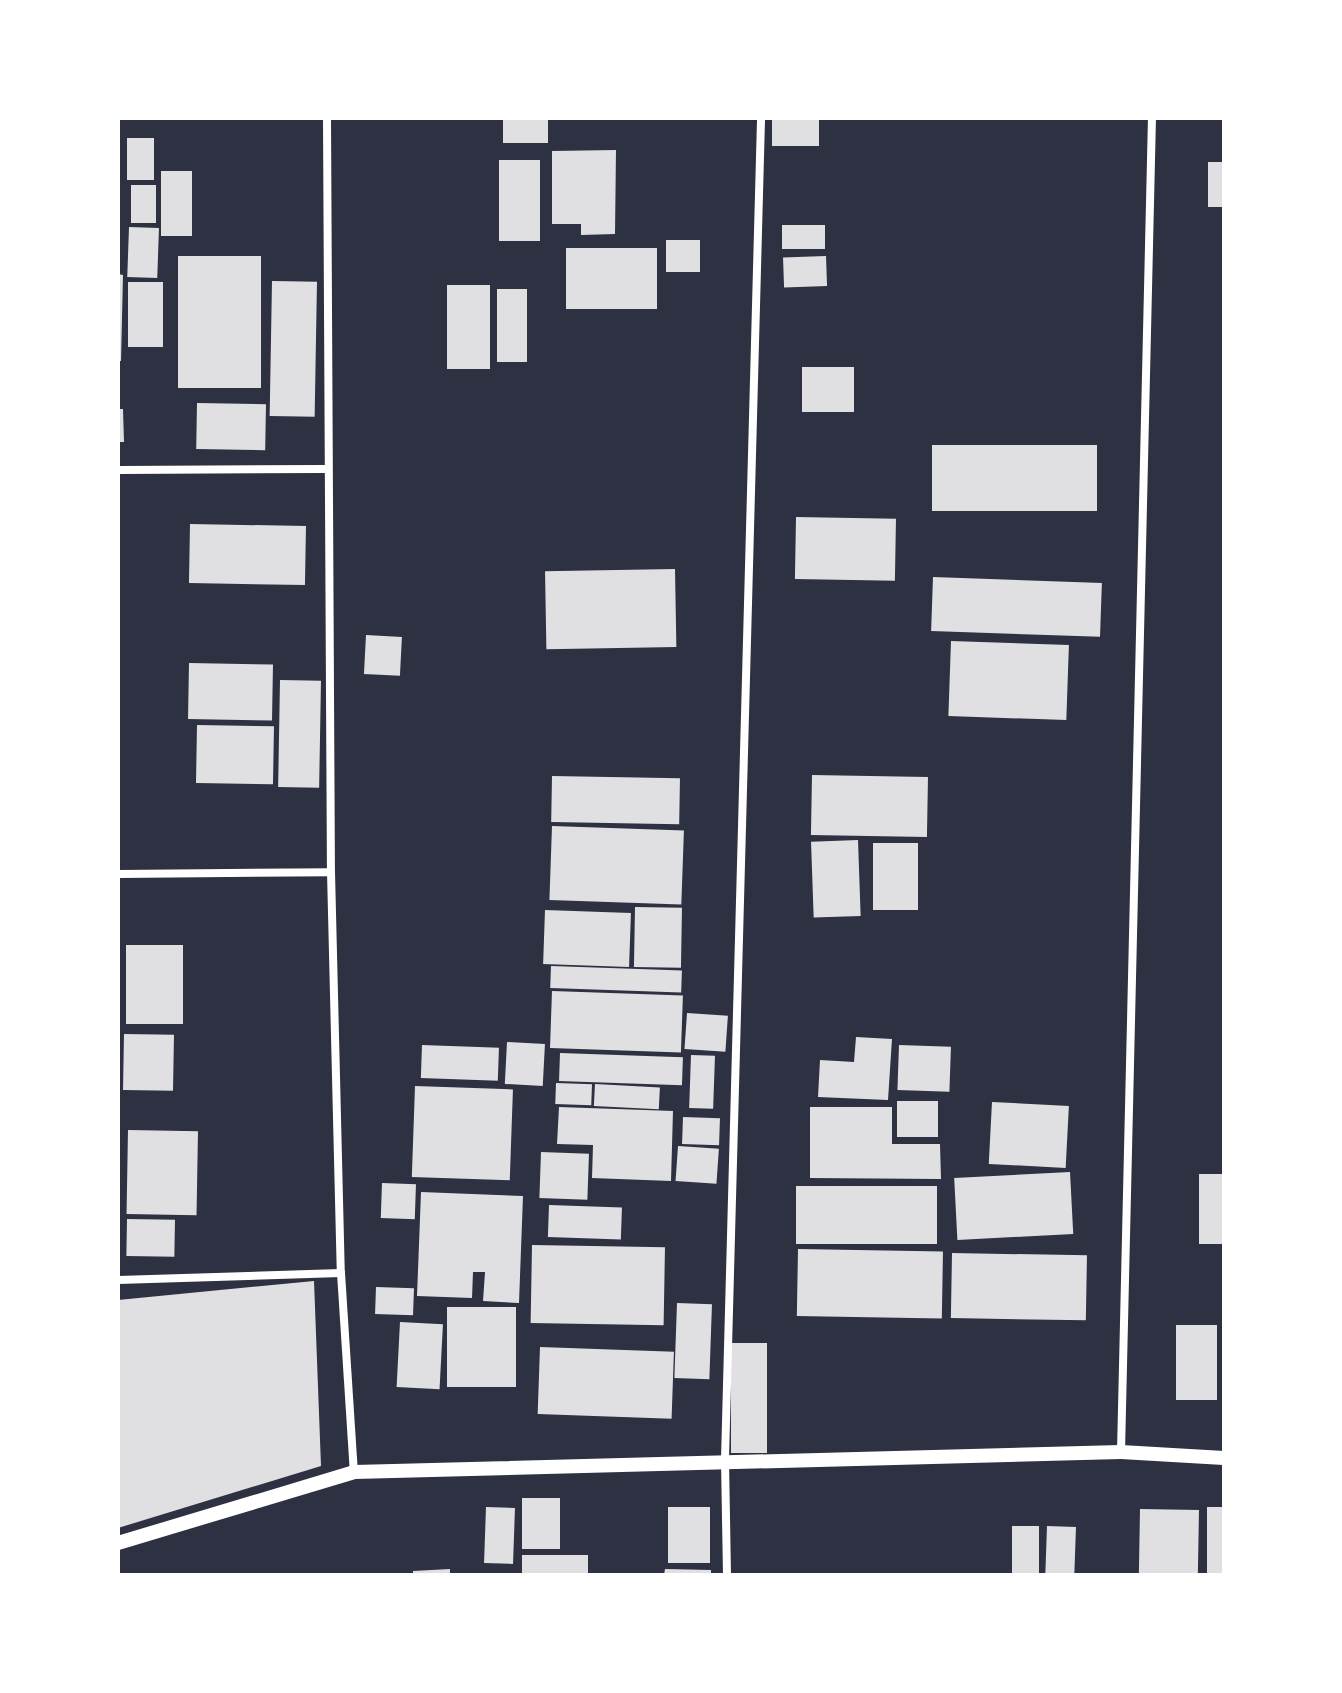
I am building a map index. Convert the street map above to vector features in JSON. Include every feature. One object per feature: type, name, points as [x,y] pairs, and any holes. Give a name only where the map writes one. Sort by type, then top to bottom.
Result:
[{"type":"street","points":[[327,118],[326,469],[331,872],[341,1273],[354,1472]]},
{"type":"street","points":[[727,1575],[725,1459],[761,118]]},
{"type":"street","points":[[1121,1452],[1152,118]]},
{"type":"street","points":[[118,470],[326,469]]},
{"type":"street","points":[[118,874],[331,872]]},
{"type":"street","points":[[118,1280],[341,1273]]},
{"type":"street","points":[[118,1543],[354,1472],[725,1459],[1121,1452],[1224,1458]]},
{"type":"building","points":[[503,118],[548,118],[548,143],[503,143]]},
{"type":"building","points":[[772,118],[819,118],[819,146],[772,146]]},
{"type":"building","points":[[127,138],[154,138],[154,180],[127,180]]},
{"type":"building","points":[[616,150],[615,234],[581,235],[581,224],[552,224],[552,151]]},
{"type":"building","points":[[499,160],[540,160],[540,241],[499,241]]},
{"type":"building","points":[[1208,162],[1224,162],[1224,207],[1208,207]]},
{"type":"building","points":[[161,171],[192,171],[192,236],[161,236]]},
{"type":"building","points":[[131,185],[156,185],[156,223],[131,223]]},
{"type":"building","points":[[782,225],[825,225],[825,249],[782,249]]},
{"type":"building","points":[[129,227],[159,228],[157,278],[127,277]]},
{"type":"building","points":[[666,240],[700,240],[700,272],[666,272]]},
{"type":"building","points":[[566,248],[657,248],[657,309],[566,309]]},
{"type":"building","points":[[178,256],[261,256],[261,388],[178,388]]},
{"type":"building","points":[[826,256],[827,286],[784,287],[783,258]]},
{"type":"building","points":[[118,274],[123,275],[121,361],[118,361]]},
{"type":"building","points":[[272,281],[317,282],[315,417],[270,416]]},
{"type":"building","points":[[128,282],[163,282],[163,347],[128,347]]},
{"type":"building","points":[[447,285],[490,285],[490,369],[447,369]]},
{"type":"building","points":[[497,289],[527,289],[527,362],[497,362]]},
{"type":"building","points":[[802,367],[854,367],[854,412],[802,412]]},
{"type":"building","points":[[197,403],[266,404],[265,450],[196,449]]},
{"type":"building","points":[[118,409],[123,409],[124,442],[118,442]]},
{"type":"building","points":[[932,445],[1097,445],[1097,511],[932,511]]},
{"type":"building","points":[[796,517],[896,519],[895,581],[795,579]]},
{"type":"building","points":[[190,524],[306,526],[305,585],[189,583]]},
{"type":"building","points":[[675,569],[676,647],[546,649],[545,571]]},
{"type":"building","points":[[933,577],[1102,583],[1100,637],[931,631]]},
{"type":"building","points":[[366,635],[402,637],[400,676],[364,674]]},
{"type":"building","points":[[951,641],[1069,645],[1066,720],[948,716]]},
{"type":"building","points":[[189,663],[273,664],[272,720],[188,719]]},
{"type":"building","points":[[280,680],[321,681],[319,788],[278,787]]},
{"type":"building","points":[[197,725],[274,726],[273,784],[196,783]]},
{"type":"building","points":[[812,775],[928,777],[927,837],[811,835]]},
{"type":"building","points":[[552,776],[680,778],[679,824],[551,822]]},
{"type":"building","points":[[552,826],[684,831],[681,905],[549,900]]},
{"type":"building","points":[[858,840],[861,916],[814,918],[811,842]]},
{"type":"building","points":[[873,843],[918,843],[918,910],[873,910]]},
{"type":"building","points":[[635,907],[682,908],[681,968],[634,967]]},
{"type":"building","points":[[545,910],[631,913],[629,967],[543,964]]},
{"type":"building","points":[[126,945],[183,945],[183,1024],[126,1024]]},
{"type":"building","points":[[551,966],[682,971],[681,993],[550,988]]},
{"type":"building","points":[[552,991],[683,996],[681,1053],[550,1048]]},
{"type":"building","points":[[687,1013],[728,1016],[725,1052],[684,1049]]},
{"type":"building","points":[[124,1034],[174,1035],[173,1091],[123,1090]]},
{"type":"building","points":[[856,1037],[892,1039],[888,1100],[818,1097],[820,1060],[854,1062]]},
{"type":"building","points":[[507,1042],[545,1044],[543,1086],[505,1084]]},
{"type":"building","points":[[422,1045],[499,1048],[498,1081],[421,1078]]},
{"type":"building","points":[[899,1045],[951,1047],[949,1092],[897,1090]]},
{"type":"building","points":[[560,1053],[683,1057],[682,1085],[559,1081]]},
{"type":"building","points":[[691,1055],[715,1056],[713,1109],[689,1108]]},
{"type":"building","points":[[556,1083],[592,1084],[591,1105],[555,1104]]},
{"type":"building","points":[[595,1084],[660,1087],[659,1109],[594,1106]]},
{"type":"building","points":[[415,1086],[513,1089],[510,1180],[412,1177]]},
{"type":"building","points":[[897,1101],[938,1101],[938,1137],[897,1137]]},
{"type":"building","points":[[992,1102],[1069,1106],[1066,1168],[989,1164]]},
{"type":"building","points":[[559,1107],[673,1111],[671,1181],[592,1178],[593,1145],[557,1144]]},
{"type":"building","points":[[810,1107],[892,1107],[892,1144],[940,1144],[941,1179],[810,1178]]},
{"type":"building","points":[[683,1117],[720,1118],[719,1145],[682,1144]]},
{"type":"building","points":[[128,1130],[198,1131],[197,1215],[127,1214]]},
{"type":"building","points":[[678,1146],[719,1149],[716,1184],[676,1181]]},
{"type":"building","points":[[541,1152],[589,1154],[587,1200],[539,1198]]},
{"type":"building","points":[[1070,1172],[1073,1234],[957,1240],[954,1178]]},
{"type":"building","points":[[1199,1174],[1224,1174],[1224,1244],[1199,1244]]},
{"type":"building","points":[[382,1183],[416,1184],[415,1219],[381,1218]]},
{"type":"building","points":[[796,1186],[937,1186],[937,1244],[796,1244]]},
{"type":"building","points":[[421,1192],[523,1196],[519,1303],[483,1301],[485,1272],[473,1272],[472,1298],[417,1296]]},
{"type":"building","points":[[549,1205],[622,1208],[621,1240],[548,1237]]},
{"type":"building","points":[[127,1219],[175,1220],[174,1257],[126,1256]]},
{"type":"building","points":[[532,1245],[665,1247],[664,1325],[531,1323]]},
{"type":"building","points":[[798,1249],[943,1252],[942,1319],[797,1316]]},
{"type":"building","points":[[952,1253],[1087,1255],[1086,1320],[951,1318]]},
{"type":"building","points":[[314,1281],[321,1466],[118,1528],[118,1300]]},
{"type":"building","points":[[376,1287],[414,1288],[413,1315],[375,1314]]},
{"type":"building","points":[[677,1303],[712,1304],[709,1379],[674,1378]]},
{"type":"building","points":[[447,1307],[516,1307],[516,1387],[447,1387]]},
{"type":"building","points":[[400,1322],[443,1324],[440,1389],[397,1387]]},
{"type":"building","points":[[1176,1325],[1217,1325],[1217,1400],[1176,1400]]},
{"type":"building","points":[[731,1343],[767,1343],[767,1453],[731,1453]]},
{"type":"building","points":[[540,1347],[674,1352],[672,1419],[538,1414]]},
{"type":"building","points":[[522,1498],[560,1498],[560,1549],[522,1549]]},
{"type":"building","points":[[486,1507],[515,1508],[513,1564],[484,1563]]},
{"type":"building","points":[[668,1507],[710,1507],[710,1563],[668,1563]]},
{"type":"building","points":[[1207,1507],[1224,1507],[1224,1575],[1207,1575]]},
{"type":"building","points":[[1140,1509],[1199,1510],[1198,1575],[1139,1575]]},
{"type":"building","points":[[1012,1526],[1039,1526],[1039,1575],[1012,1575]]},
{"type":"building","points":[[1047,1526],[1076,1527],[1074,1575],[1045,1575]]},
{"type":"building","points":[[522,1555],[588,1555],[588,1575],[522,1575]]},
{"type":"building","points":[[450,1569],[450,1575],[413,1575],[413,1571]]},
{"type":"building","points":[[665,1569],[711,1570],[711,1575],[664,1575]]}]
